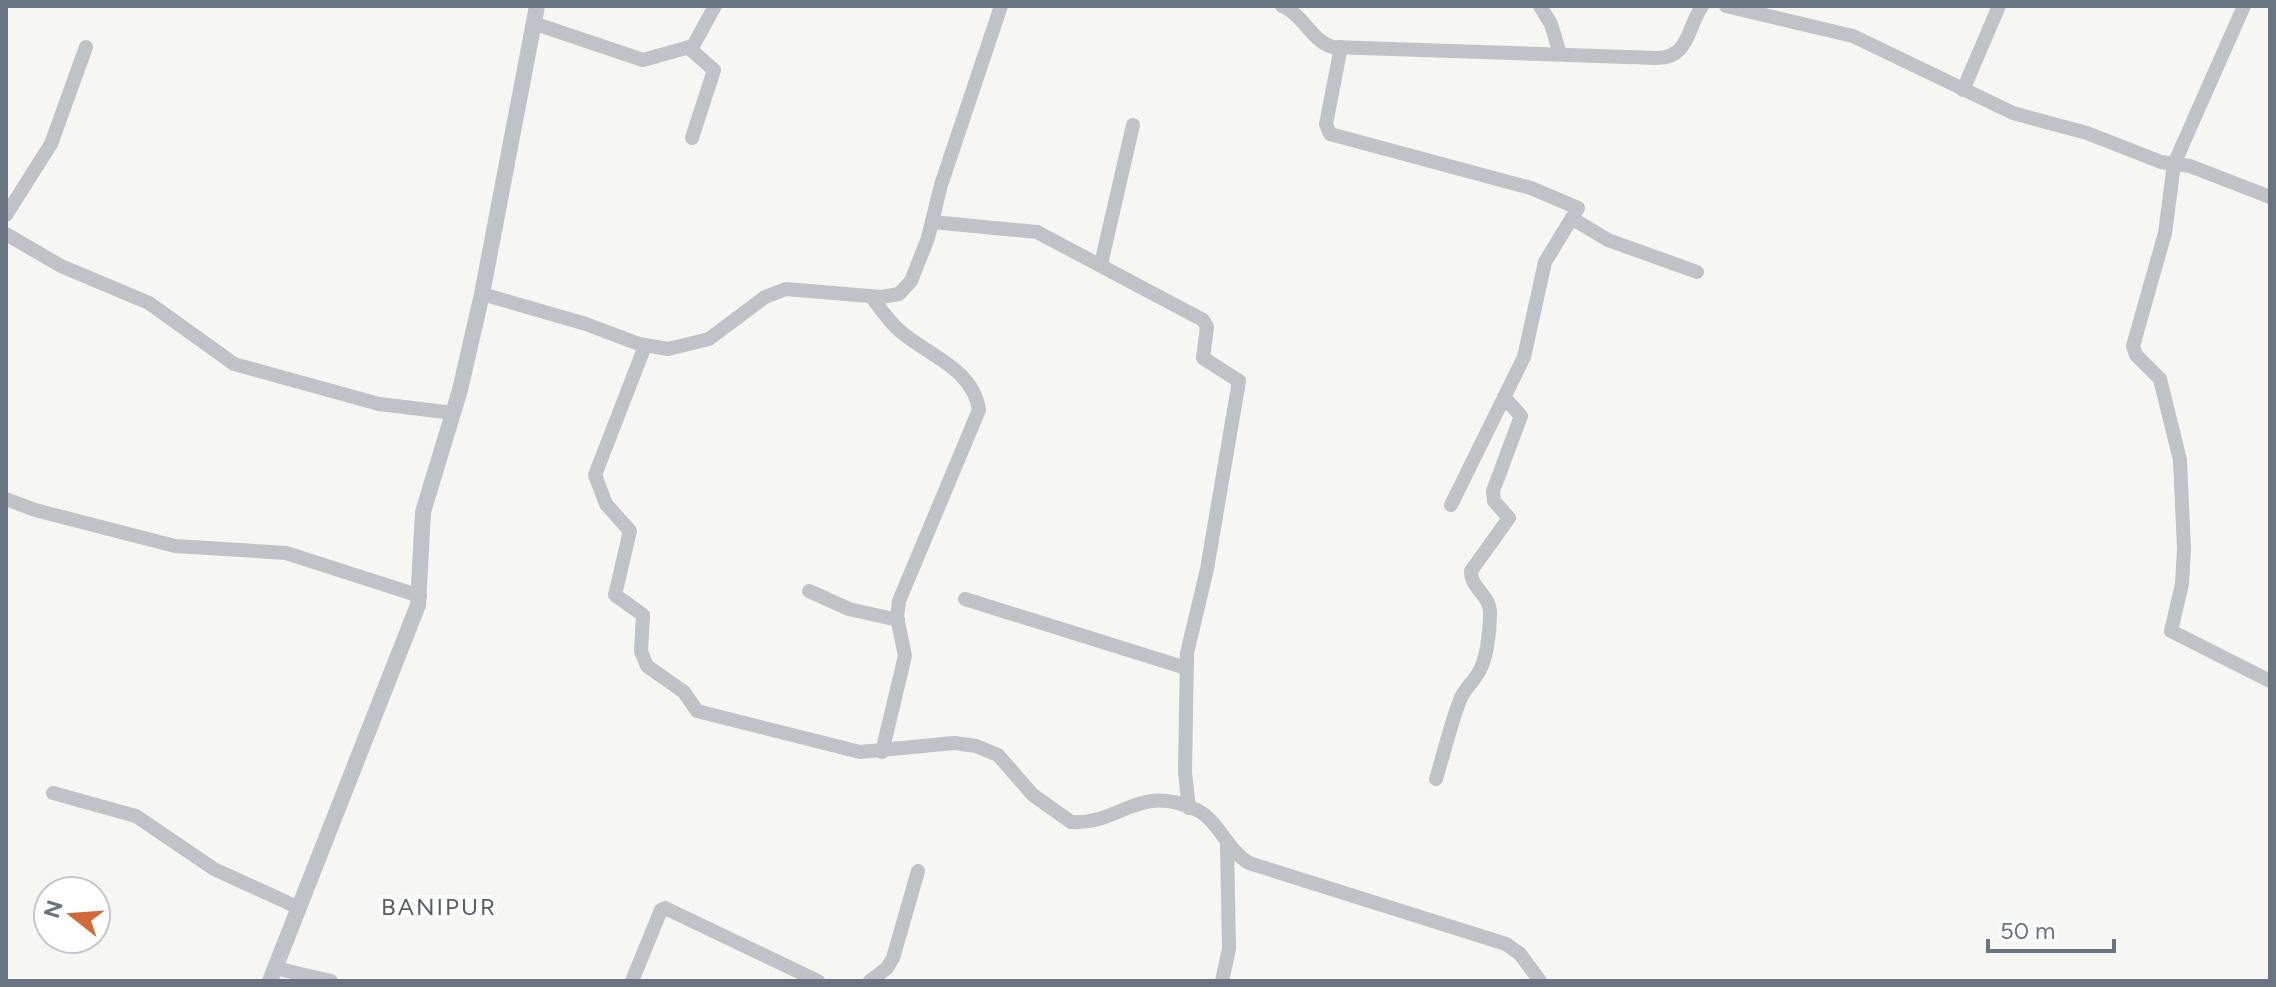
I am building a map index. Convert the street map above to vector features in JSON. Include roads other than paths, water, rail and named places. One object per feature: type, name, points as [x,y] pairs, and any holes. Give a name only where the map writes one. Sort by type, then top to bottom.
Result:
[{"type":"street","points":[[331,981],[272,974],[403,648],[420,596],[423,512],[454,413],[482,294],[535,14],[643,60],[689,48],[696,43],[715,6]]},
{"type":"street","points":[[482,294],[586,324],[645,346],[668,349],[699,344],[722,332],[765,297],[786,289],[826,289],[871,296],[893,296],[905,290],[917,269],[1001,6]]},
{"type":"street","points":[[1282,6],[1294,12],[1318,40],[1341,47],[1670,58],[1682,49],[1702,6]]},
{"type":"street","points":[[1540,6],[1551,24],[1560,54]]},
{"type":"street","points":[[1726,6],[1853,36],[2013,113],[2087,133],[2174,164],[2196,168],[2270,197]]},
{"type":"street","points":[[1963,90],[1999,6]]},
{"type":"street","points":[[2244,6],[2174,164],[2165,233],[2133,346],[2136,355],[2160,379],[2180,460],[2184,549],[2181,593],[2171,629],[2179,638],[2270,681]]},
{"type":"street","points":[[6,215],[51,144],[86,47]]},
{"type":"street","points":[[1341,47],[1328,109],[1328,133],[1547,193],[1578,208],[1545,262],[1528,347],[1451,505]]},
{"type":"street","points":[[689,48],[714,70],[692,138]]},
{"type":"street","points":[[1101,264],[1133,125]]},
{"type":"street","points":[[1573,219],[1621,246],[1697,272]]},
{"type":"street","points":[[932,222],[1030,230],[1101,264],[1203,320],[1207,327],[1203,358],[1239,381],[1233,427],[1216,500],[1207,569],[1190,634],[1186,668],[1185,773],[1189,808]]},
{"type":"street","points":[[6,234],[61,266],[149,303],[234,364],[368,401],[454,413]]},
{"type":"street","points":[[871,296],[896,328],[955,369],[977,400],[979,410],[904,584],[898,620],[905,656],[882,752]]},
{"type":"street","points":[[645,346],[595,475],[606,504],[630,531],[615,595],[643,615],[641,651],[647,666],[684,692],[697,711],[860,752],[954,743],[994,752],[1033,795],[1071,822],[1103,818],[1147,800],[1189,808],[1204,816],[1227,845],[1249,863],[1506,944],[1520,954],[1540,981]]},
{"type":"street","points":[[1436,779],[1459,702],[1465,688],[1479,673],[1486,644],[1490,605],[1486,594],[1472,582],[1471,571],[1509,518],[1494,501],[1493,488],[1521,416],[1504,397]]},
{"type":"street","points":[[6,499],[35,510],[175,546],[286,553],[420,596]]},
{"type":"street","points":[[809,591],[860,613],[898,620]]},
{"type":"street","points":[[965,599],[1186,668]]},
{"type":"street","points":[[53,793],[136,816],[214,869],[297,907]]},
{"type":"street","points":[[1222,981],[1229,949],[1227,845]]},
{"type":"street","points":[[870,981],[887,968],[893,958],[918,871]]},
{"type":"street","points":[[632,981],[661,910],[665,908],[818,981]]},
{"type":"district","name":"BANIPUR","points":[[439,907]]}]
